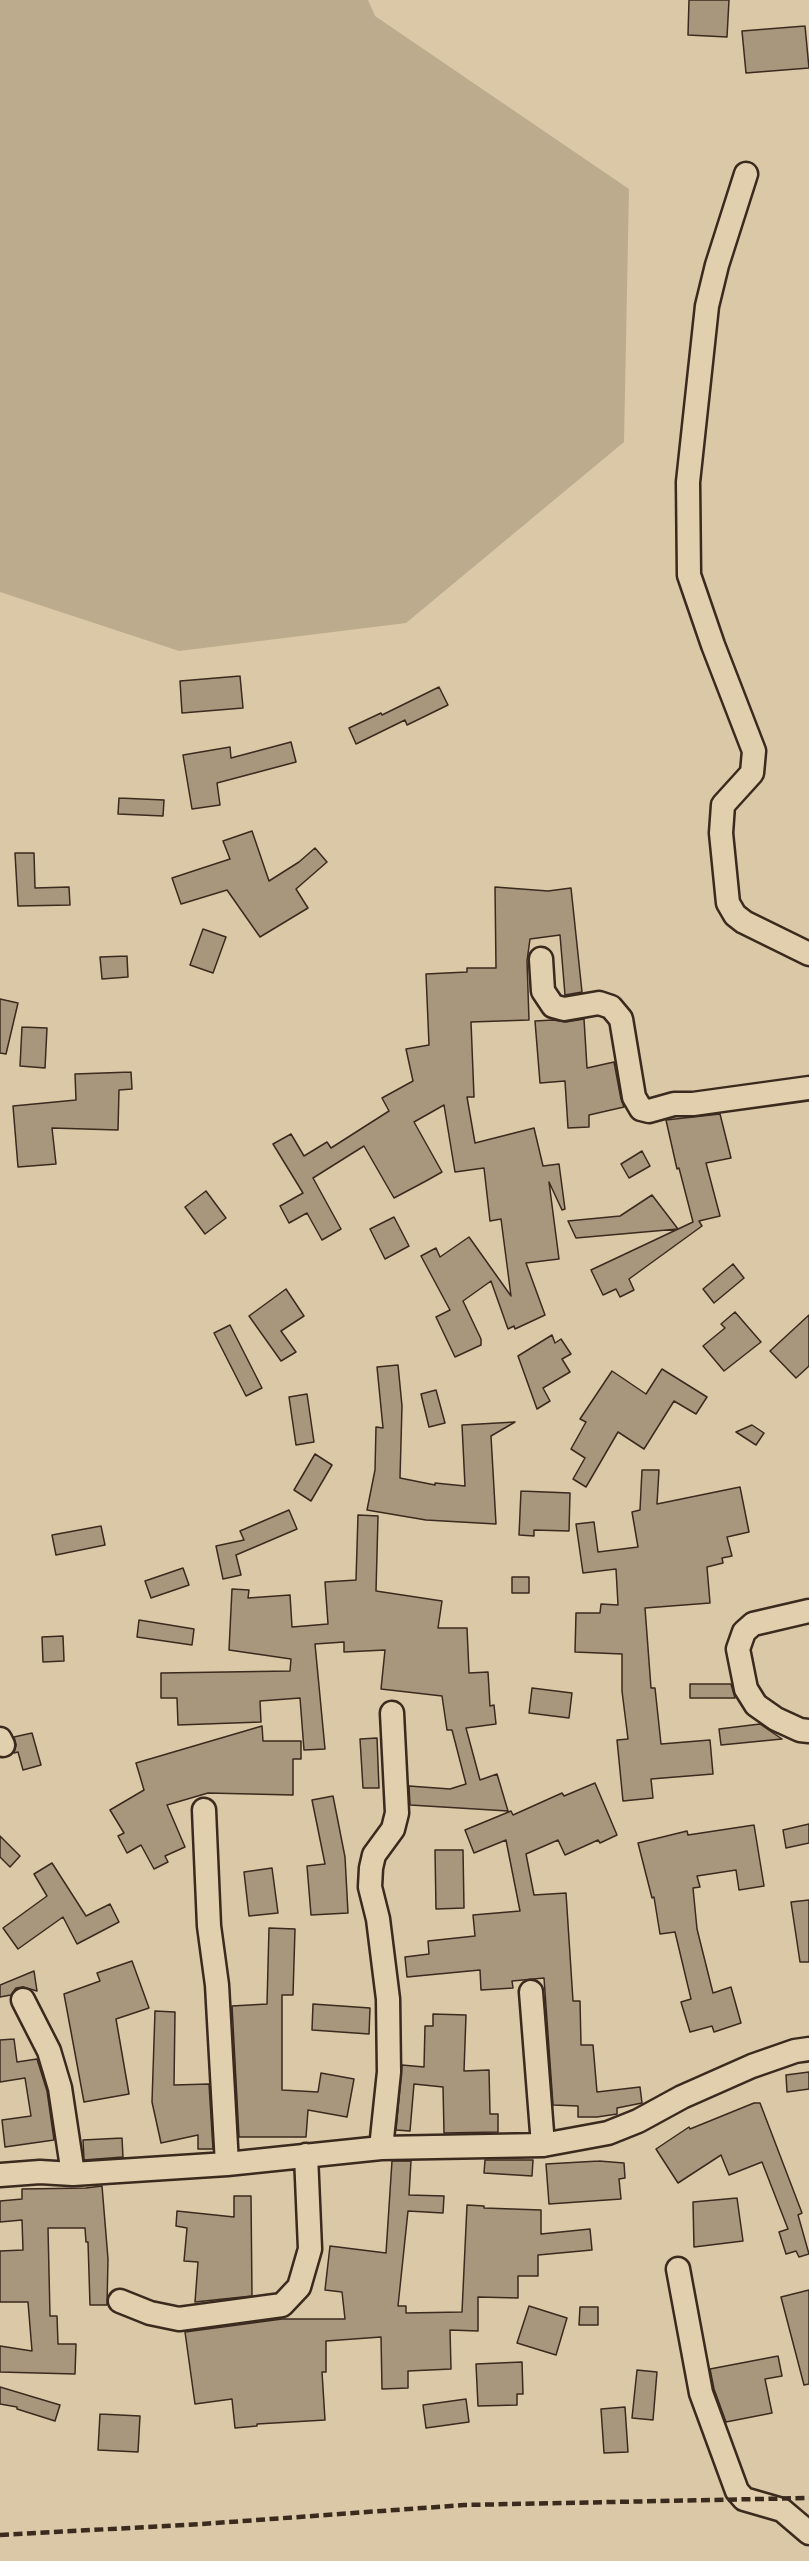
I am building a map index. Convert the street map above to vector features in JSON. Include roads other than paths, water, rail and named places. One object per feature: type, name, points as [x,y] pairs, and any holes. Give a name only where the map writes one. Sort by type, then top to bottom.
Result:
[{"type":"street","points":[[746,174],[707,306],[688,482],[689,575],[754,751],[752,773],[723,805],[722,833],[728,903],[735,915],[744,922],[809,954]]},
{"type":"street","points":[[541,959],[543,991],[553,1006],[564,1009],[599,1003],[611,1006],[621,1019],[634,1097],[640,1109],[649,1111],[674,1104],[693,1104],[809,1088]]},
{"type":"street","points":[[809,1611],[753,1624],[744,1632],[738,1649],[746,1689],[756,1705],[776,1719],[809,1731]]},
{"type":"street","points":[[381,2148],[389,2072],[388,1999],[378,1919],[370,1887],[374,1855],[393,1829],[397,1813],[392,1713]]},
{"type":"street","points":[[204,1810],[209,1926],[218,1986],[227,2163]]},
{"type":"street","points":[[531,1992],[543,2145]]},
{"type":"street","points":[[23,2000],[52,2060],[60,2088],[73,2174]]},
{"type":"street","points":[[0,2175],[40,2172],[73,2174],[227,2163],[381,2148],[543,2145],[608,2133],[752,2066],[795,2051],[809,2049]]},
{"type":"street","points":[[120,2301],[150,2313],[179,2319],[282,2305],[299,2287],[310,2249],[306,2156]]},
{"type":"street","points":[[678,2269],[701,2393],[728,2472],[737,2491],[744,2499],[782,2510],[809,2533]]},
{"type":"railway","points":[[0,2535],[202,2524],[464,2505],[809,2498]]}]
